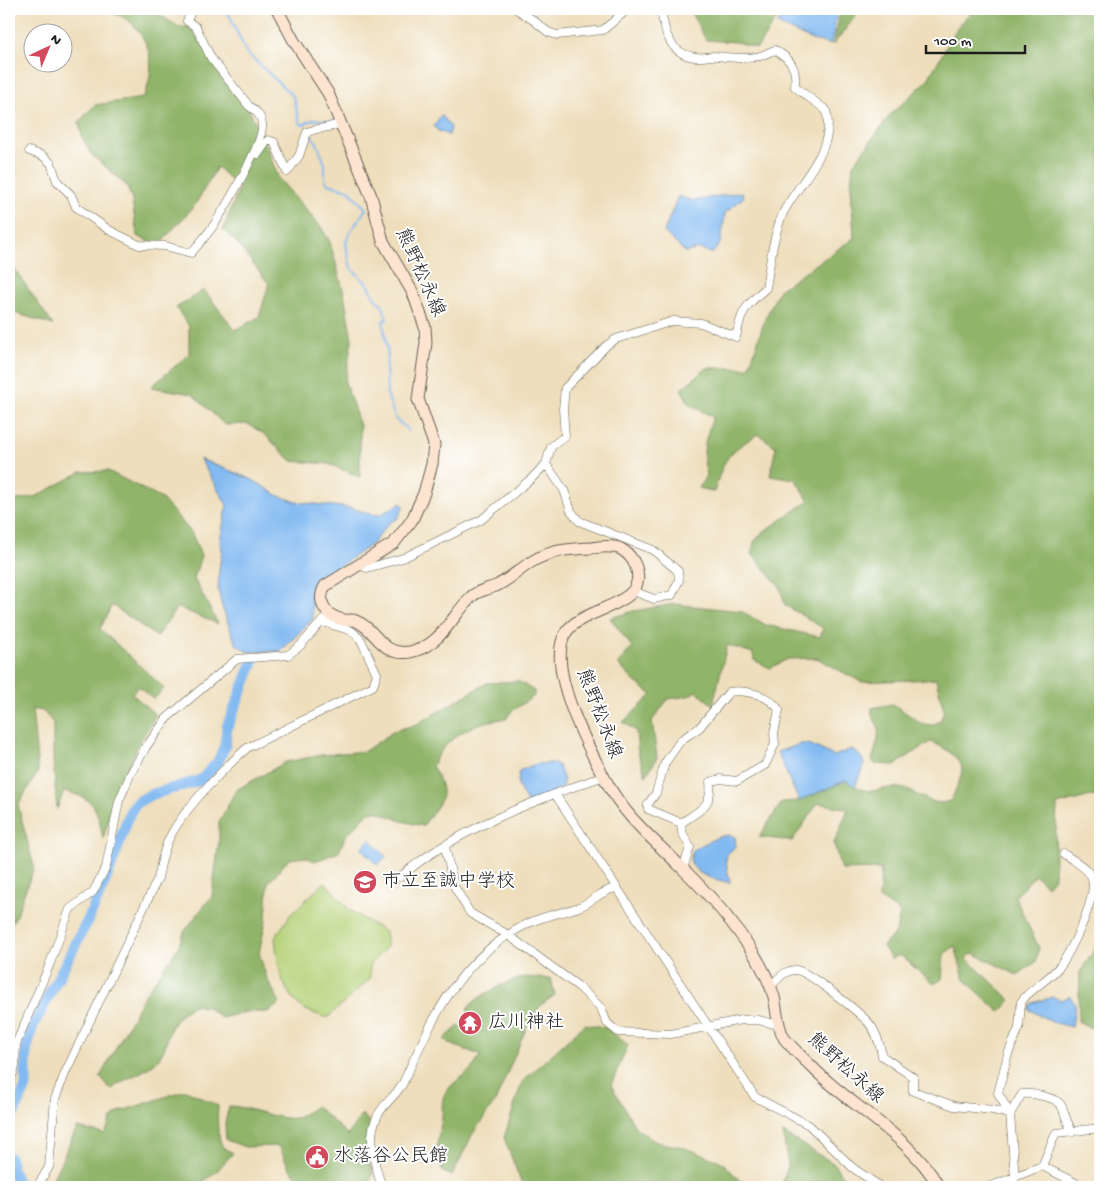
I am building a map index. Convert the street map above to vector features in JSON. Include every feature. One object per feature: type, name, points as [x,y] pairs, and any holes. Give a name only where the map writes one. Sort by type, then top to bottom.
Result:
[{"type":"main road","name":"熊野松永線","points":[[277,9],[294,41],[328,93],[371,196],[383,241],[413,293],[425,327],[426,343],[418,399],[434,444],[432,464],[424,493],[405,532],[382,552],[325,586],[321,593],[325,617]]},
{"type":"main road","points":[[325,617],[358,622],[374,638],[399,654],[414,652],[424,648],[449,626],[472,597],[499,584],[532,561],[551,552],[613,546],[632,550],[637,572],[633,591]]},
{"type":"main road","name":"熊野松永線","points":[[633,591],[619,603],[596,611],[575,622],[565,633],[560,647],[561,669],[568,695],[589,748],[619,805],[683,869],[753,952],[770,986],[784,1038],[811,1067],[920,1159],[939,1187]]},
{"type":"street","points":[[29,151],[43,156],[51,163],[57,181],[71,195],[76,207],[109,230],[139,245],[165,246],[191,254],[217,221],[252,157],[263,125],[258,112],[249,106],[211,58],[196,27],[187,20],[192,9]]},
{"type":"street","points":[[516,9],[534,20],[548,32],[557,35],[603,30],[628,9]]},
{"type":"street","points":[[358,565],[367,568],[396,560],[481,520],[546,464],[551,447],[565,436],[563,409],[565,388],[607,345],[631,334],[673,321],[701,323],[736,337],[742,312],[766,288],[770,260],[783,214],[815,164],[828,128],[826,110],[795,87],[794,65],[786,56],[774,50],[761,56],[743,58],[690,56],[678,52],[669,42],[664,29],[661,9]]},
{"type":"street","points":[[252,157],[258,154],[268,140],[274,142],[287,172],[299,156],[307,132],[319,127],[330,128],[340,123]]},
{"type":"street","points":[[546,464],[564,490],[571,510],[578,521],[632,550],[653,550],[678,571],[679,580],[672,595],[654,599],[633,591]]},
{"type":"street","points":[[9,1085],[15,1067],[16,1044],[50,966],[70,909],[93,892],[106,868],[120,801],[131,773],[146,747],[167,718],[237,659],[288,655],[300,646],[325,617],[352,631],[361,640],[377,674],[373,686],[247,748],[231,762],[177,825],[164,853],[158,878],[66,1071],[55,1099],[49,1167],[36,1187]]},
{"type":"street","points":[[729,692],[751,692],[775,703],[778,710],[774,733],[775,744],[765,765],[737,782],[720,779],[710,782],[712,794],[707,804],[681,823],[648,809],[648,804],[656,793],[665,763],[681,740],[699,728],[729,692]]},
{"type":"street","points":[[400,876],[482,825],[555,794],[604,776]]},
{"type":"street","points":[[555,794],[616,888],[711,1027],[755,1097],[809,1125],[853,1168],[881,1187]]},
{"type":"street","points":[[681,823],[682,832],[690,847],[683,869]]},
{"type":"street","points":[[445,847],[452,881],[470,913],[508,935],[579,987],[601,1008],[607,1023],[618,1032],[671,1034],[741,1020],[758,1020],[779,1025]]},
{"type":"street","points":[[1015,1178],[1010,1114],[998,1093],[1008,1054],[1019,1028],[1022,1002],[1024,997],[1062,963],[1086,915],[1094,885],[1085,869],[1064,854]]},
{"type":"street","points":[[382,1187],[372,1151],[372,1132],[377,1116],[393,1099],[404,1083],[414,1058],[451,988],[472,963],[508,935],[529,923],[580,906],[610,889],[616,888]]},
{"type":"street","points":[[770,986],[789,971],[797,970],[810,975],[868,1022],[880,1043],[882,1056],[913,1077],[913,1090],[954,1106],[993,1110],[1010,1114]]},
{"type":"street","points":[[1010,1114],[1022,1094],[1056,1101],[1061,1104],[1068,1126],[1073,1132]]},
{"type":"street","points":[[989,1187],[1042,1166],[1054,1135],[1100,1128]]},
{"type":"street","points":[[1042,1166],[1080,1185],[1100,1184]]},
{"type":"green space","points":[[101,9],[158,9],[158,14],[179,27],[190,27],[248,108],[260,131],[279,179],[321,227],[330,242],[344,293],[352,340],[345,382],[360,426],[360,477],[329,464],[292,461],[264,434],[248,424],[225,425],[192,394],[151,387],[189,354],[189,326],[176,308],[204,290],[235,330],[259,317],[269,284],[236,242],[223,230],[239,188],[217,167],[195,205],[158,246],[137,236],[132,200],[127,186],[91,154],[82,137],[79,122],[95,105],[143,98],[150,78],[150,57],[143,38],[129,21],[119,15]]},
{"type":"green space","points":[[689,9],[783,9],[757,48],[736,42],[706,40]]},
{"type":"green space","points":[[841,9],[861,9],[833,45]]},
{"type":"green space","points":[[975,9],[1100,9],[1100,798],[1091,796],[1057,805],[1054,878],[1047,886],[1035,875],[1015,897],[1039,948],[1036,962],[1017,975],[973,953],[966,958],[1011,1000],[1000,1012],[964,979],[955,946],[944,954],[942,979],[934,984],[900,955],[891,959],[883,946],[896,932],[900,912],[879,898],[881,869],[841,870],[834,843],[848,809],[818,803],[792,841],[759,837],[782,802],[799,801],[847,780],[868,791],[899,788],[938,803],[951,800],[960,780],[962,769],[954,756],[939,745],[930,742],[895,765],[875,764],[872,760],[877,744],[878,727],[872,713],[872,708],[893,704],[922,724],[932,725],[940,721],[944,711],[936,679],[861,682],[817,658],[788,659],[770,668],[754,660],[753,653],[727,645],[713,705],[696,691],[688,696],[668,699],[652,721],[657,758],[646,776],[638,753],[636,731],[623,722],[652,695],[634,681],[618,664],[632,647],[610,618],[634,611],[674,604],[741,611],[766,625],[820,637],[823,628],[785,605],[780,587],[752,554],[754,542],[762,533],[809,501],[795,479],[770,475],[776,447],[758,434],[728,457],[714,492],[699,488],[707,474],[704,452],[713,417],[690,405],[681,389],[707,368],[749,368],[765,319],[779,290],[854,238],[851,187],[853,165],[891,114],[927,81],[960,23]]},
{"type":"green space","points":[[9,261],[53,325],[9,311]]},
{"type":"green space","points":[[108,471],[162,499],[191,532],[201,555],[194,579],[218,624],[177,607],[157,637],[112,605],[100,629],[164,688],[154,699],[138,686],[132,694],[156,715],[139,744],[125,775],[103,839],[97,813],[94,807],[83,798],[64,791],[57,809],[53,761],[53,723],[43,711],[32,709],[38,772],[18,805],[34,867],[16,916],[9,927],[9,502],[37,496],[81,472]]},
{"type":"green space","points":[[518,681],[534,691],[534,696],[512,711],[506,719],[483,723],[462,732],[438,756],[432,766],[441,785],[441,798],[423,826],[402,821],[376,811],[369,812],[345,837],[339,852],[315,861],[306,857],[289,859],[268,883],[266,920],[259,953],[267,979],[280,1003],[268,1012],[246,1012],[221,1018],[207,1007],[194,1005],[174,1023],[164,1051],[159,1058],[148,1068],[123,1081],[111,1090],[100,1077],[144,996],[178,948],[184,932],[212,896],[219,841],[219,822],[236,790],[286,762],[321,755],[365,751],[394,731],[417,724],[487,683]]},
{"type":"green space","points":[[325,882],[349,910],[385,932],[387,947],[370,964],[370,979],[327,1018],[304,1009],[290,994],[285,986],[279,967],[275,938],[291,914]]},
{"type":"green space","points":[[1100,948],[1100,1033],[1078,1021],[1080,972],[1095,949]]},
{"type":"green space","points":[[524,977],[551,979],[555,995],[541,1005],[528,1024],[496,1100],[472,1135],[452,1176],[443,1172],[437,1151],[443,1100],[445,1092],[474,1066],[480,1055],[450,1044],[444,1039],[460,1025],[467,1032],[474,1031],[479,1026],[478,1016],[470,1015],[467,1009],[472,1003],[486,993]]},
{"type":"green space","points":[[585,1024],[605,1027],[628,1045],[611,1085],[636,1128],[656,1142],[682,1147],[722,1162],[746,1187],[523,1187],[504,1138],[522,1082]]},
{"type":"green space","points":[[186,1090],[218,1106],[218,1128],[221,1143],[223,1148],[233,1153],[215,1173],[195,1187],[49,1187],[77,1128],[105,1134],[111,1119],[119,1112]]},
{"type":"green space","points":[[229,1106],[245,1108],[273,1116],[295,1118],[316,1106],[348,1135],[362,1114],[372,1125],[370,1167],[373,1173],[368,1187],[306,1187],[289,1168],[279,1146],[245,1147],[226,1140],[225,1123]]},
{"type":"green space","points":[[783,1133],[833,1163],[851,1187],[781,1187],[788,1166]]},
{"type":"water","points":[[787,9],[838,9],[831,44],[812,40],[777,24]]},
{"type":"water","points":[[441,115],[451,127],[449,135],[438,131],[434,126]]},
{"type":"water","points":[[742,192],[744,197],[725,213],[721,242],[712,254],[699,249],[686,253],[664,232],[678,196],[693,201]]},
{"type":"water","points":[[200,459],[251,479],[279,496],[297,502],[351,508],[374,515],[382,514],[400,503],[404,506],[398,518],[389,523],[372,544],[316,583],[311,590],[313,619],[281,651],[248,652],[236,644],[222,607],[218,590],[222,551],[220,541],[227,505]]},
{"type":"water","points":[[801,744],[809,744],[834,756],[852,749],[861,757],[864,764],[855,787],[846,780],[799,801],[777,752]]},
{"type":"water","points":[[551,763],[558,765],[564,780],[561,788],[528,804],[518,786],[519,771],[536,764]]},
{"type":"water","points":[[729,835],[735,837],[736,846],[727,854],[726,862],[730,883],[700,873],[692,864],[690,858],[694,849],[718,837]]},
{"type":"water","points":[[370,839],[386,857],[377,865],[361,848]]},
{"type":"water","points":[[1070,996],[1075,1004],[1072,1027],[1052,1022],[1028,1009],[1032,1003],[1053,997],[1061,1000]]},
{"type":"waterway","points":[[221,9],[230,16],[246,52],[293,96],[300,123],[304,125],[311,120],[334,121]]},
{"type":"waterway","points":[[310,134],[317,143],[325,164],[325,180],[328,184],[349,190],[366,209],[350,232],[346,243],[348,256],[351,268],[369,286],[376,300],[382,304],[387,319],[383,321],[388,355],[386,366],[387,394],[396,420],[408,429],[408,432]]},
{"type":"waterway","points":[[9,1124],[26,1087],[26,1051],[32,1028],[89,918],[110,869],[130,812],[136,803],[150,795],[201,780],[218,762],[225,745],[227,727],[253,662]]},
{"type":"waterway","points":[[9,1157],[18,1187]]},
{"type":"place","name":"市立至誠中学校","points":[[365,882]]},
{"type":"place","name":"広川神社","points":[[470,1023]]},
{"type":"place","name":"水落谷公民館","points":[[317,1157]]}]
